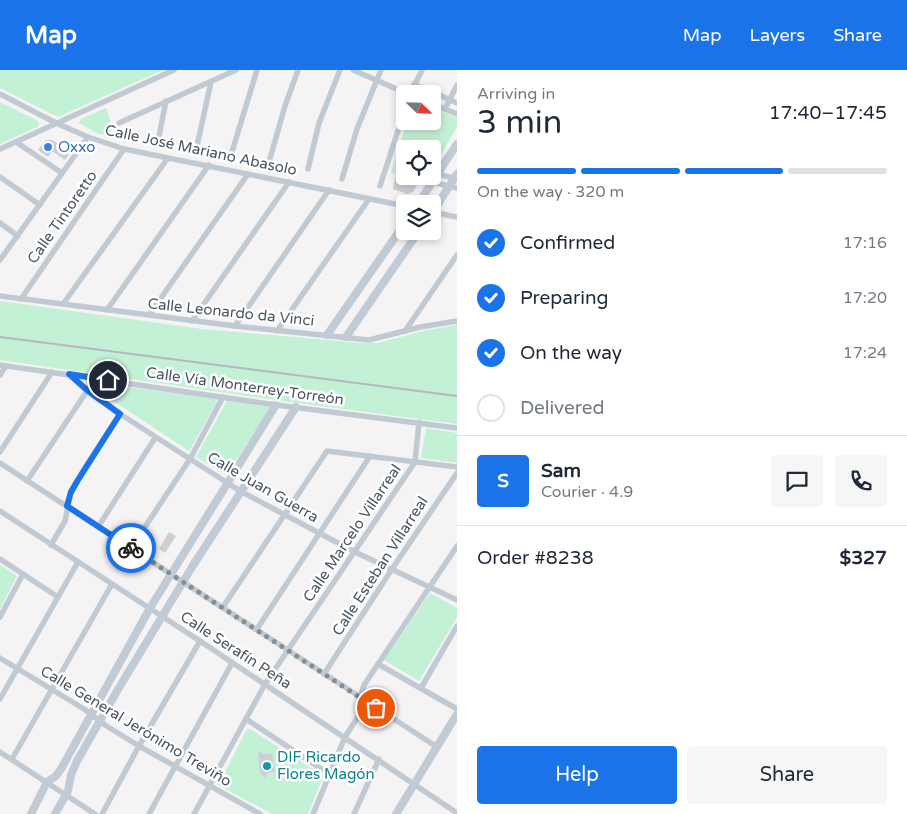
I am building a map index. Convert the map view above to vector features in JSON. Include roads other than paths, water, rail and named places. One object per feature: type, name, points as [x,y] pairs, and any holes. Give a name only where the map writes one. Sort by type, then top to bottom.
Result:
[{"type":"street","points":[[0,149],[174,70]]},
{"type":"street","points":[[119,122],[236,70]]},
{"type":"street","points":[[231,155],[256,70]]},
{"type":"street","points":[[269,162],[285,106],[298,70]]},
{"type":"street","points":[[308,169],[319,123],[340,70]]},
{"type":"street","points":[[353,70],[396,88]]},
{"type":"street","points":[[342,178],[357,129],[381,70]]},
{"type":"street","points":[[422,70],[414,84],[457,103]]},
{"type":"street","points":[[197,146],[211,82]]},
{"type":"street","points":[[445,109],[457,84]]},
{"type":"street","name":"Calle José Mariano Abasolo","points":[[0,94],[56,123],[88,137],[124,149],[396,204]]},
{"type":"street","points":[[158,141],[166,102]]},
{"type":"street","points":[[441,107],[457,114]]},
{"type":"street","points":[[380,186],[398,130]]},
{"type":"street","points":[[0,260],[88,137]]},
{"type":"street","points":[[16,142],[62,173]]},
{"type":"street","points":[[441,169],[457,144]]},
{"type":"street","name":"Calle Tintoretto","points":[[20,299],[124,149]]},
{"type":"street","points":[[63,304],[168,158]]},
{"type":"street","points":[[107,310],[209,165]]},
{"type":"street","points":[[148,315],[248,174]]},
{"type":"street","points":[[441,174],[456,177],[453,187],[441,202]]},
{"type":"street","points":[[0,177],[40,205]]},
{"type":"street","points":[[192,321],[289,182]]},
{"type":"street","points":[[235,326],[329,190]]},
{"type":"street","points":[[278,330],[369,199]]},
{"type":"street","points":[[441,214],[457,217]]},
{"type":"street","points":[[0,223],[18,236]]},
{"type":"street","points":[[327,335],[396,236]]},
{"type":"street","points":[[346,337],[414,240]]},
{"type":"street","points":[[405,331],[457,256]]},
{"type":"street","name":"Calle Leonardo da Vinci","points":[[0,296],[192,321],[369,340],[457,320]]},
{"type":"street","points":[[0,376],[3,366]]},
{"type":"street","name":"Calle Vía Monterrey-Torreón","points":[[3,366],[276,405],[457,428]]},
{"type":"street","points":[[0,452],[52,372]]},
{"type":"street","name":"Calle Juan Guerra","points":[[69,374],[120,414],[227,484],[355,552],[457,600]]},
{"type":"street","points":[[27,481],[87,390]]},
{"type":"street","points":[[131,548],[190,460],[223,396]]},
{"type":"street","points":[[31,814],[47,782],[58,774],[150,608],[276,405]]},
{"type":"street","points":[[55,814],[66,795],[74,769],[100,721],[182,582],[296,407]]},
{"type":"street","points":[[51,545],[65,522],[67,506],[74,486],[120,414]]},
{"type":"street","name":"Calle Marcelo Villarreal","points":[[194,814],[265,684],[415,462],[419,422]]},
{"type":"street","points":[[98,527],[155,438]]},
{"type":"street","points":[[223,607],[327,451],[457,466]]},
{"type":"street","points":[[257,629],[370,456]]},
{"type":"street","points":[[0,463],[437,747]]},
{"type":"street","name":"Calle Esteban Villarreal","points":[[324,674],[457,473]]},
{"type":"street","name":"Calle Serafín Peña","points":[[0,511],[200,641],[457,813]]},
{"type":"street","points":[[313,814],[346,738],[359,715],[364,685],[457,546]]},
{"type":"street","points":[[0,559],[58,597]]},
{"type":"street","points":[[0,700],[78,562]]},
{"type":"street","points":[[0,617],[23,574]]},
{"type":"street","points":[[12,759],[112,584]]},
{"type":"street","points":[[421,688],[457,626]]},
{"type":"street","points":[[102,814],[200,641]]},
{"type":"street","name":"Calle General Jerónimo Treviño","points":[[0,658],[52,689],[139,746],[260,814]]},
{"type":"street","points":[[149,814],[232,663]]},
{"type":"street","points":[[378,664],[457,709]]},
{"type":"street","points":[[396,814],[457,714]]},
{"type":"street","points":[[246,719],[330,774]]},
{"type":"street","points":[[0,752],[96,814]]},
{"type":"street","points":[[354,814],[378,759]]},
{"type":"railway","points":[[0,337],[457,396]]},
{"type":"place","name":"Oxxo","points":[[48,147]]},
{"type":"place","name":"DIF Ricardo Flores Magón","points":[[267,766]]}]
